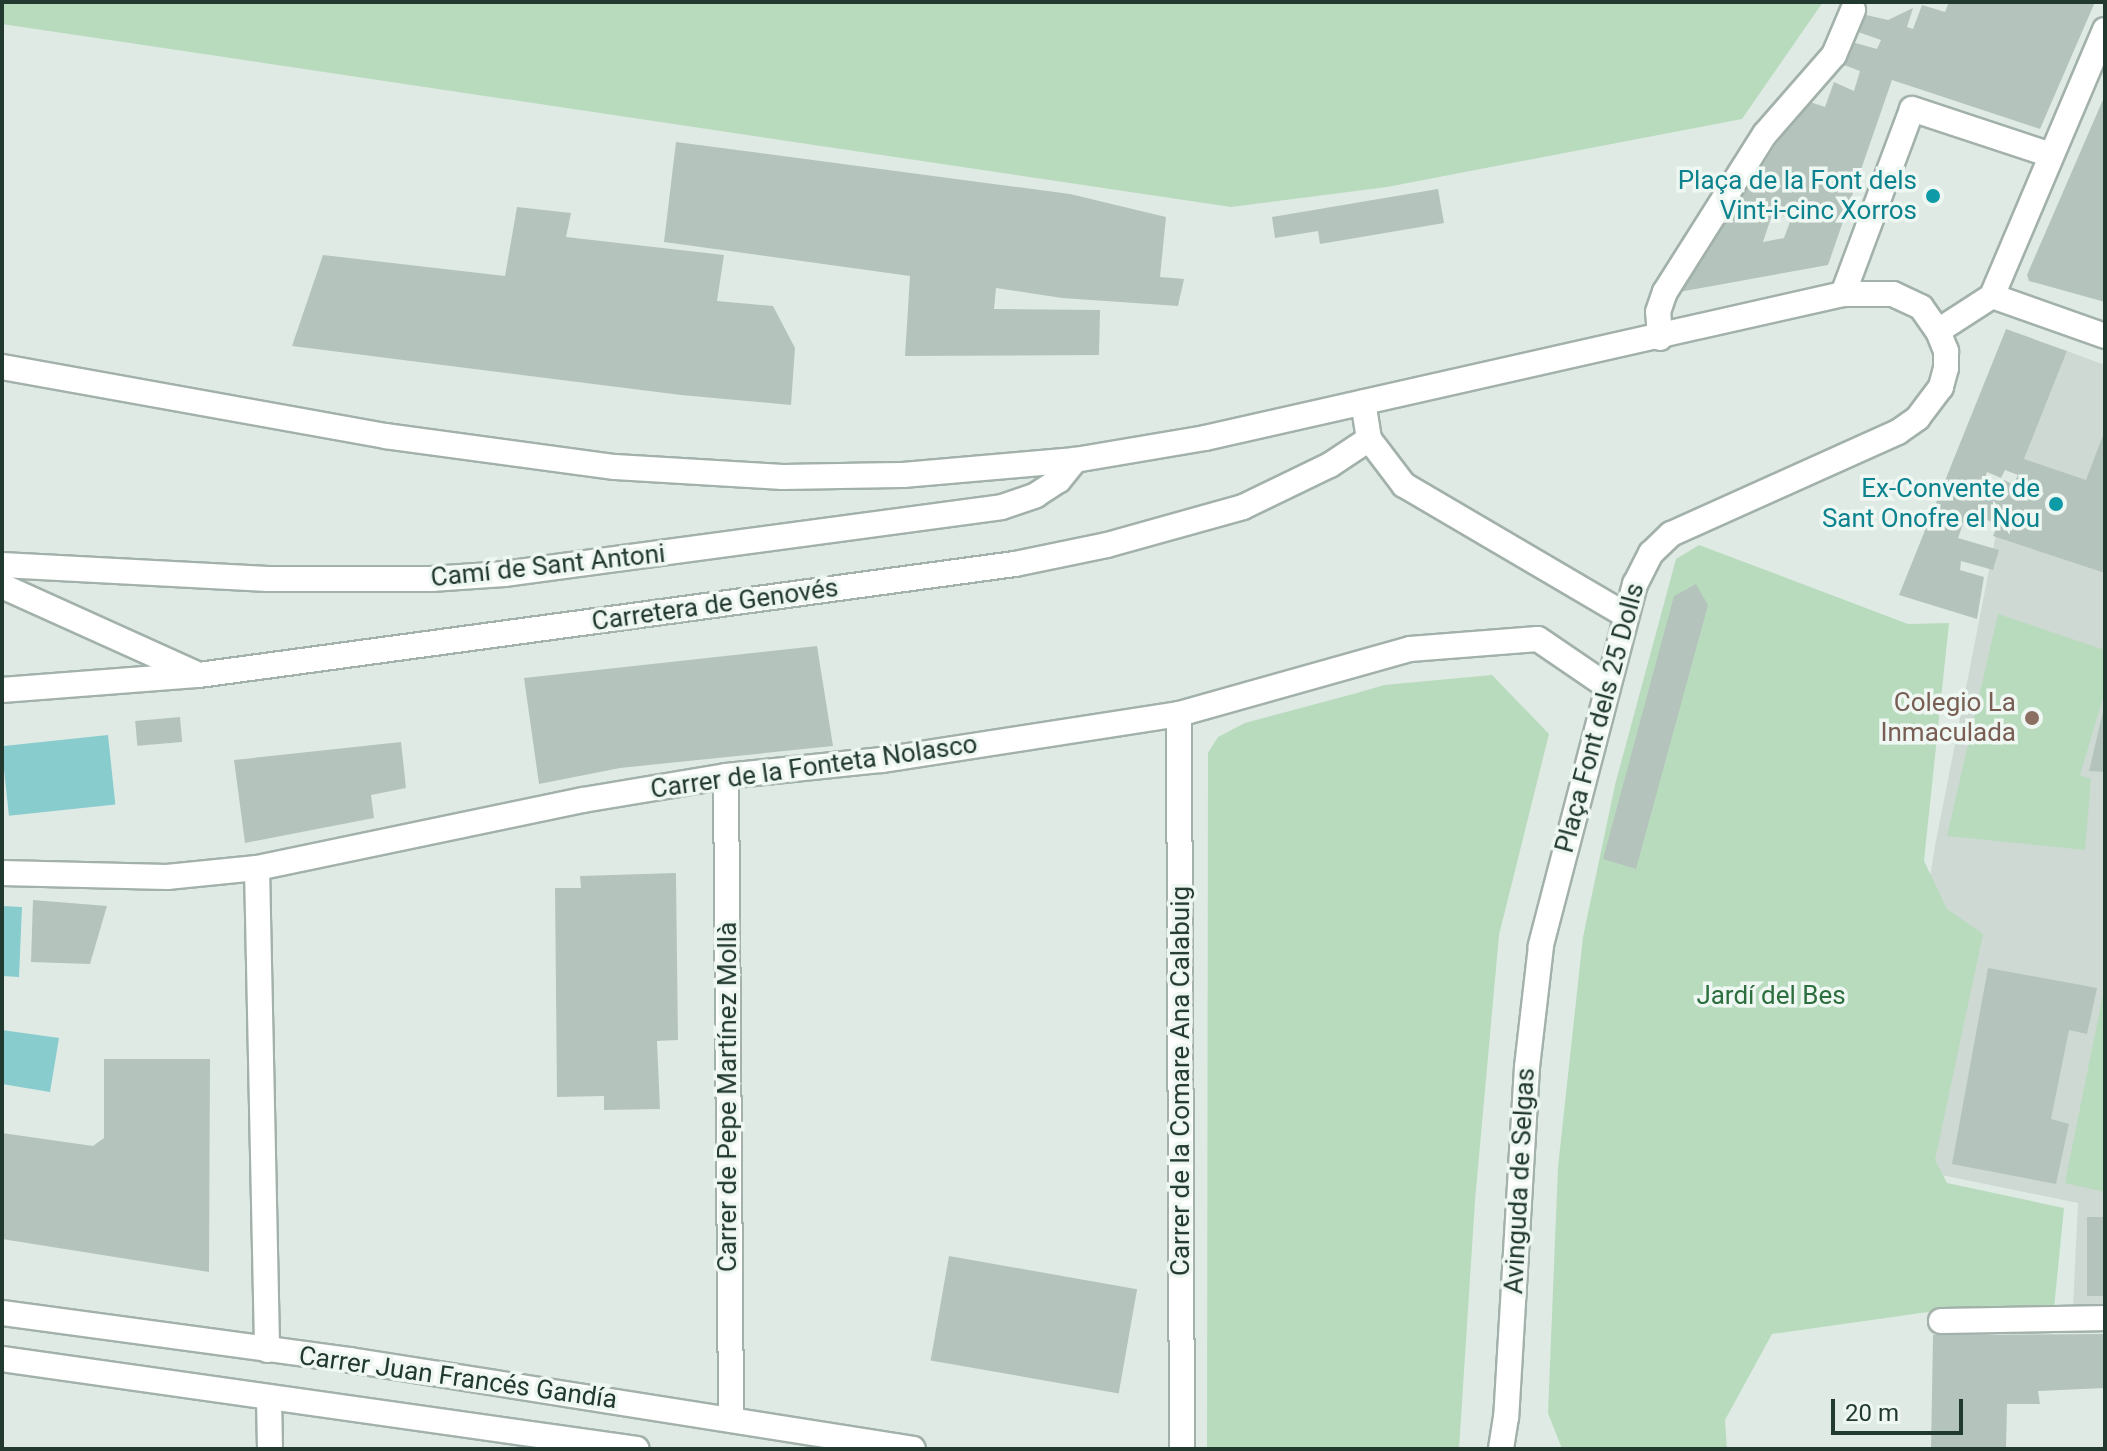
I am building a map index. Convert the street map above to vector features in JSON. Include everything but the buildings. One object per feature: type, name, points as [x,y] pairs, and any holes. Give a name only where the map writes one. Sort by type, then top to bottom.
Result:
[{"type":"street","points":[[1660,338],[1658,312],[1665,292],[1765,134],[1834,55],[1853,10]]},
{"type":"street","points":[[2,367],[370,434],[615,467],[725,475],[841,477],[903,475],[1075,460],[1205,438],[1660,338],[1843,294],[1876,292],[1909,300],[1931,317],[1938,331],[1992,296],[2105,30]]},
{"type":"street","points":[[1843,294],[1912,109],[2051,155]]},
{"type":"street","points":[[1992,296],[2105,336]]},
{"type":"street","name":"Plaça Font dels 25 Dolls","points":[[1541,946],[1607,686],[1642,567],[1671,534],[1898,432],[1918,418],[1941,387],[1946,368],[1946,351],[1938,331]]},
{"type":"street","points":[[1363,402],[1369,439],[1404,485],[1626,615]]},
{"type":"street","name":"Carretera de Genovés","points":[[2,690],[199,675],[1000,566],[1077,551],[1243,507],[1316,473],[1369,439]]},
{"type":"street","name":"Camí de Sant Antoni","points":[[2,565],[268,579],[431,579],[504,574],[1002,507],[1036,495],[1059,480],[1075,460]]},
{"type":"street","points":[[2,586],[199,675]]},
{"type":"street","name":"Carrer de la Fonteta Nolasco","points":[[2,873],[167,877],[257,868],[583,800],[726,776],[882,760],[1179,714],[1410,649],[1505,639],[1538,639],[1607,686]]},
{"type":"street","name":"Carrer de la Comare Ana Calabuig","points":[[1179,714],[1182,1449]]},
{"type":"street","name":"Carrer de Pepe Martínez Mollà","points":[[726,776],[731,1418]]},
{"type":"street","points":[[257,868],[267,1350]]},
{"type":"street","name":"Avinguda de Selgas","points":[[1501,1449],[1506,1417],[1527,1067],[1541,946]]},
{"type":"street","name":"Carrer Juan Francés Gandía","points":[[2,1313],[731,1418],[913,1449]]},
{"type":"street","points":[[1941,1321],[2105,1318]]},
{"type":"street","name":"Carrer Juan Francés Gandía","points":[[2,1359],[637,1449]]},
{"type":"street","points":[[269,1397],[270,1449]]},
{"type":"street","name":"Avinguda de Selgas","points":[[1506,1417],[1510,1449]]},
{"type":"shaded area","points":[[2067,351],[2105,365],[2105,1305],[2073,1307],[2078,1203],[1922,1171],[1922,928],[1935,846],[1998,524]]},
{"type":"green space","points":[[2,2],[1823,2],[1742,119],[1387,187],[1231,207],[2,24]]},
{"type":"green space","name":"Jardí del Bes","points":[[1699,545],[1908,624],[1949,623],[1924,861],[1947,909],[1983,934],[1935,1160],[1947,1183],[2064,1208],[2054,1308],[1935,1311],[1772,1334],[1725,1420],[1727,1449],[1562,1449],[1548,1413],[1558,1167],[1583,937],[1615,785],[1676,559]]},
{"type":"green space","points":[[1998,614],[2105,650],[2105,691],[2080,775],[2091,779],[2085,850],[1947,836]]},
{"type":"green space","points":[[1492,675],[1549,734],[1499,935],[1475,1201],[1459,1449],[1207,1449],[1208,753],[1218,737],[1245,723],[1384,685]]},
{"type":"green space","points":[[2105,984],[2105,1192],[2065,1183]]},
{"type":"water","points":[[108,735],[115,805],[9,816],[2,746]]},
{"type":"water","points":[[2,906],[22,907],[19,977],[2,976]]},
{"type":"water","points":[[2,1030],[59,1038],[50,1092],[2,1084]]},
{"type":"place","name":"Plaça de la Font dels Vint-i-cinc Xorros","points":[[1933,196]]},
{"type":"place","name":"Ex-Convente de Sant Onofre el Nou","points":[[2056,504]]},
{"type":"place","name":"Colegio La Inmaculada","points":[[2032,718]]}]
